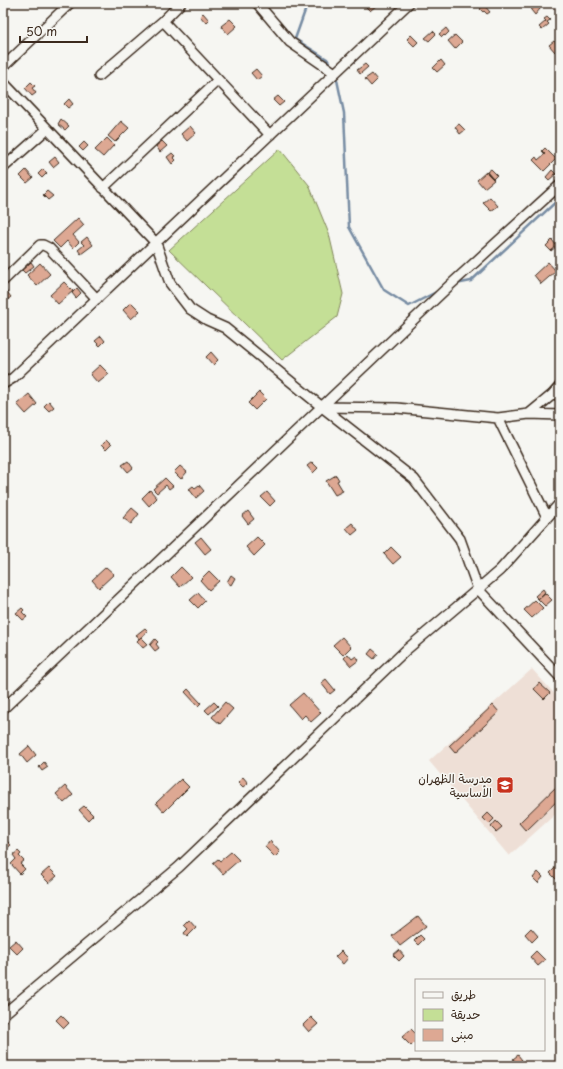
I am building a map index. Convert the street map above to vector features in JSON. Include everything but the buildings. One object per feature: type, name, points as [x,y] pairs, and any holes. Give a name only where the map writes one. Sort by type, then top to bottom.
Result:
[{"type":"street","points":[[3,67],[70,3]]},
{"type":"street","points":[[99,76],[163,22],[181,3]]},
{"type":"street","points":[[257,3],[290,42],[335,73]]},
{"type":"street","points":[[3,384],[13,378],[409,3]]},
{"type":"street","points":[[163,22],[270,135]]},
{"type":"street","points":[[103,188],[218,80]]},
{"type":"street","points":[[3,82],[156,243],[170,283],[190,309],[207,320],[225,328],[414,479],[460,539],[478,589],[560,677]]},
{"type":"street","points":[[3,168],[47,129]]},
{"type":"street","points":[[3,709],[449,286],[560,185]]},
{"type":"street","points":[[3,281],[40,246],[43,245],[49,248],[97,299]]},
{"type":"street","points":[[529,414],[552,395],[560,386]]},
{"type":"street","points":[[322,407],[397,408],[498,418],[529,414],[560,415]]},
{"type":"street","points":[[498,418],[547,517]]},
{"type":"street","points":[[3,1017],[5,1013],[179,867],[406,650],[500,570],[560,503]]},
{"type":"shaded area","name":"مدرسة الظهران الأساسية","points":[[532,669],[560,700],[560,810],[509,856],[429,761]]},
{"type":"green space","points":[[280,149],[309,185],[329,234],[343,294],[337,317],[282,360],[169,250]]},
{"type":"waterway","points":[[309,3],[295,39],[327,59],[332,67]]},
{"type":"waterway","points":[[336,75],[344,113],[349,227],[384,290],[409,306],[438,291]]},
{"type":"waterway","points":[[456,284],[471,281],[560,198]]},
{"type":"place","name":"مدرسة الظهران الأساسية","points":[[505,785]]}]
